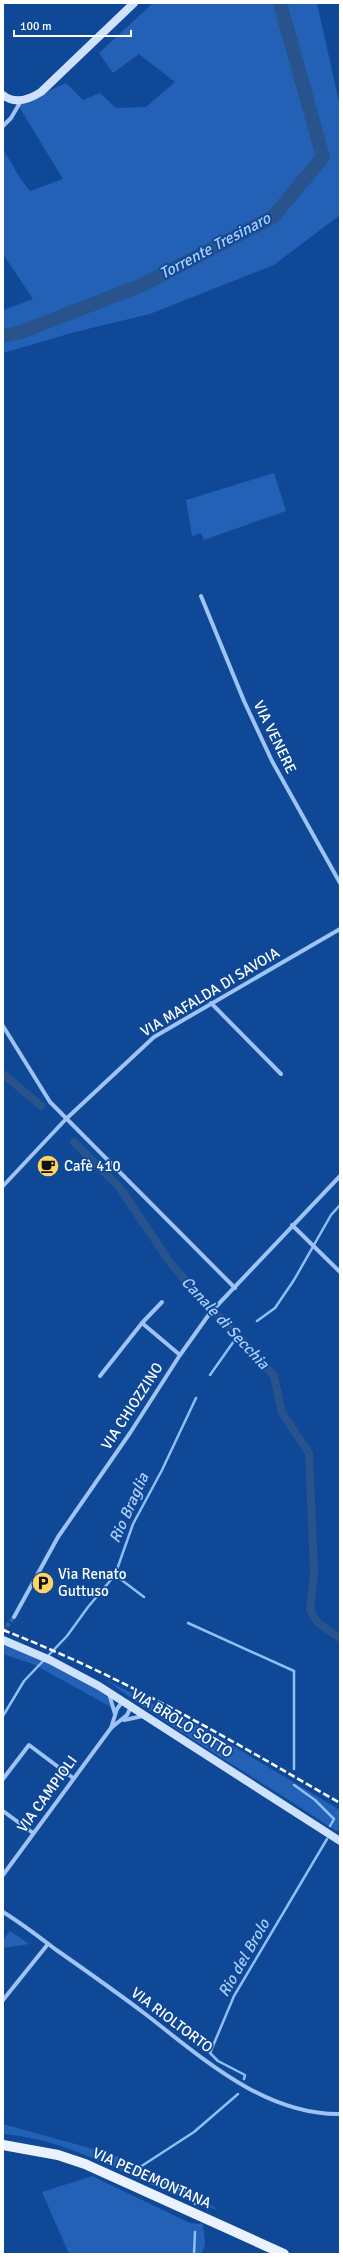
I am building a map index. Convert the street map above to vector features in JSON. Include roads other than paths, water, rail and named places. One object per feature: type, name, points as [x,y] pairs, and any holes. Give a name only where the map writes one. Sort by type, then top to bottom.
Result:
[{"type":"main road","points":[[3,95],[11,99],[21,101],[33,97],[41,92],[134,3]]},
{"type":"main road","name":"VIA BROLO SOTTO","points":[[3,1640],[40,1655],[108,1692],[340,1841]]},
{"type":"main road","name":"VIA PEDEMONTANA","points":[[3,2145],[58,2155],[85,2164],[284,2254]]},
{"type":"street","points":[[3,126],[11,118],[21,101]]},
{"type":"street","name":"VIA VENERE","points":[[201,596],[244,701],[272,761],[340,883]]},
{"type":"street","name":"VIA MAFALDA DI SAVOIA","points":[[66,1119],[154,1037],[340,929]]},
{"type":"street","points":[[211,1003],[280,1074]]},
{"type":"street","points":[[3,1026],[50,1102],[235,1288]]},
{"type":"street","points":[[3,1186],[66,1119]]},
{"type":"street","name":"VIA CHIOZZINO","points":[[14,1617],[58,1537],[130,1433],[180,1355],[215,1306],[235,1288],[292,1225],[340,1176]]},
{"type":"street","points":[[292,1225],[340,1272]]},
{"type":"street","points":[[100,1376],[142,1323],[162,1302]]},
{"type":"street","points":[[142,1323],[180,1355]]},
{"type":"street","points":[[108,1692],[115,1715]]},
{"type":"street","name":"VIA CAMPIOLI","points":[[111,1728],[115,1715],[122,1702]]},
{"type":"street","name":"VIA CAMPIOLI","points":[[3,1875],[111,1728],[127,1715],[131,1708]]},
{"type":"street","name":"VIA CAMPIOLI","points":[[120,1722],[134,1717],[145,1716]]},
{"type":"street","points":[[3,1779],[29,1744],[73,1778]]},
{"type":"street","points":[[3,1811],[33,1833]]},
{"type":"street","name":"VIA RIOLTORTO","points":[[3,1912],[123,1997],[207,2062],[238,2082],[283,2104],[324,2114],[340,2114]]},
{"type":"street","points":[[3,2000],[48,1944]]},
{"type":"waterway","name":"Torrente Tresinaro","points":[[3,336],[21,332],[142,285],[273,217],[323,157],[280,3]]},
{"type":"waterway","name":"Canale di Secchia","points":[[3,1074],[41,1106]]},
{"type":"waterway","name":"Canale di Secchia","points":[[74,1142],[120,1188],[169,1261],[197,1294],[235,1332],[274,1376],[282,1413],[309,1453],[314,1572],[310,1610],[318,1623],[340,1638]]},
{"type":"waterway","name":"Rio Braglia","points":[[257,1321],[275,1308],[294,1280],[331,1215],[340,1205]]},
{"type":"waterway","name":"Rio Braglia","points":[[210,1375],[234,1341]]},
{"type":"waterway","name":"Rio Braglia","points":[[3,1716],[24,1681],[67,1636],[88,1607],[115,1575],[133,1524],[162,1470],[196,1398]]},
{"type":"waterway","name":"Rio del Brolo","points":[[115,1575],[144,1597]]},
{"type":"waterway","name":"Rio del Brolo","points":[[188,1623],[294,1671],[294,1769]]},
{"type":"waterway","name":"Rio del Brolo","points":[[294,1785],[315,1800],[334,1819],[330,1826]]},
{"type":"waterway","name":"Rio del Brolo","points":[[244,2079],[245,2075],[218,2061],[210,2053],[234,1996],[327,1839]]},
{"type":"waterway","name":"Rio del Brolo","points":[[195,2204],[195,2196],[137,2169],[194,2132],[238,2094]]},
{"type":"waterway","name":"Rio del Brolo","points":[[194,2254],[195,2232]]},
{"type":"tunnel","points":[[3,1631],[14,1617]]},
{"type":"railway","points":[[3,1630],[48,1648],[175,1710],[340,1803]]},
{"type":"place","name":"Cafè 410","points":[[48,1166]]},
{"type":"place","name":"Via Renato Guttuso","points":[[43,1583]]}]
